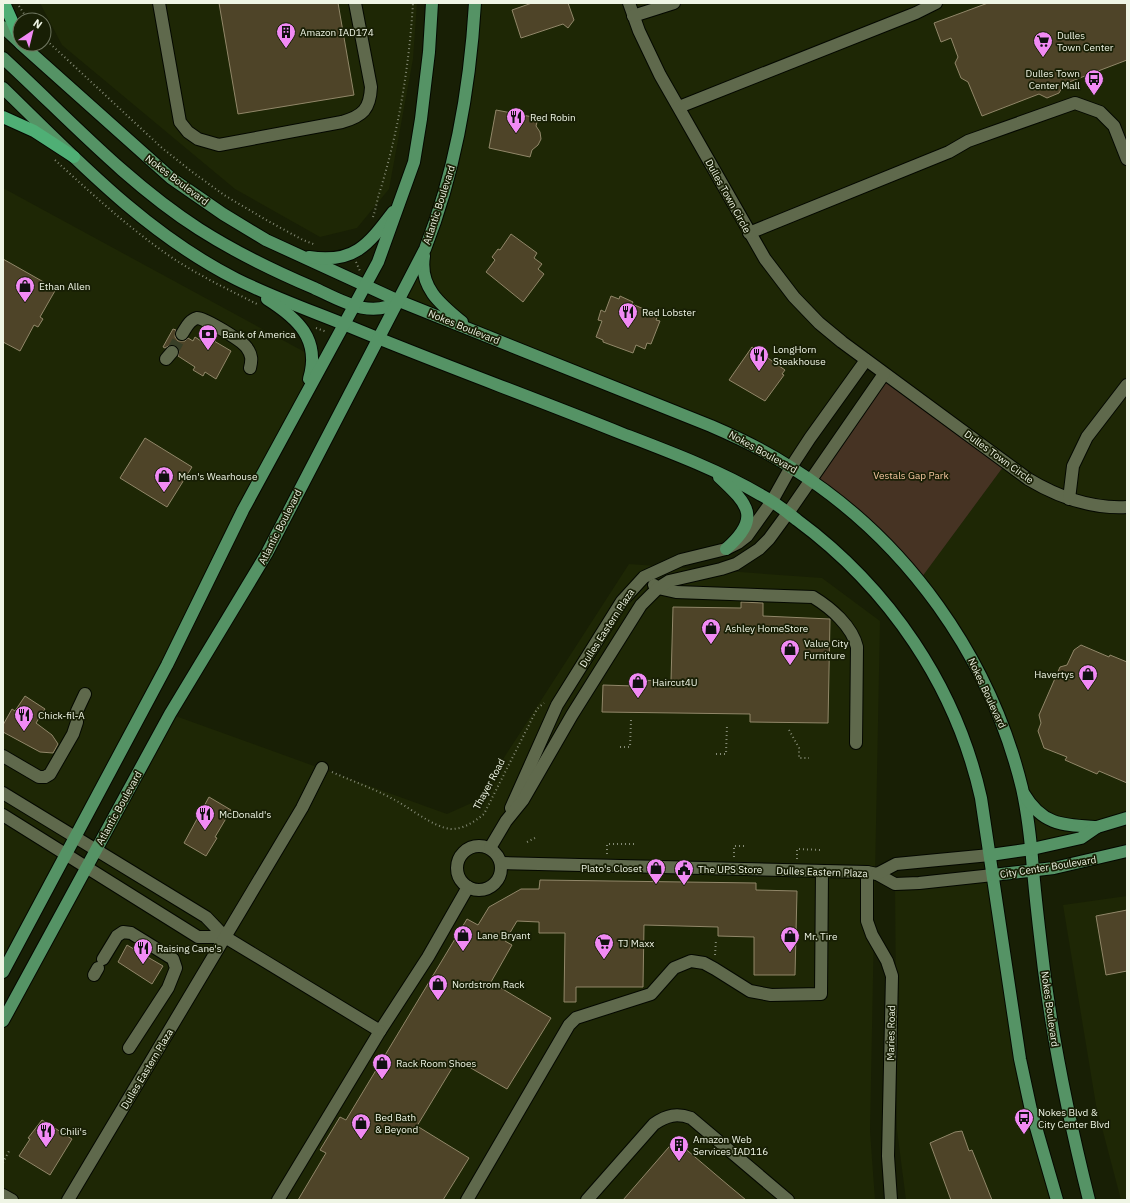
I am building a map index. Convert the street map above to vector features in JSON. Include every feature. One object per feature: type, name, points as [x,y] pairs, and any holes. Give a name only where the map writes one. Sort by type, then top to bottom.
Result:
[{"type":"highway","points":[[4,3],[12,22]]},
{"type":"highway","points":[[3,117],[34,131],[74,157]]},
{"type":"main road","points":[[3,972],[167,665],[243,510],[304,396],[345,325],[380,256],[414,162],[422,119],[429,52],[432,3]]},
{"type":"main road","name":"Atlantic Boulevard","points":[[3,1021],[170,714],[267,553],[380,339],[425,249],[442,202],[460,129],[470,64],[475,3]]},
{"type":"main road","name":"Nokes Boulevard","points":[[3,27],[12,35]]},
{"type":"main road","name":"Nokes Boulevard","points":[[31,52],[171,178],[244,227],[294,254],[399,301],[711,426],[759,448],[791,467],[846,506],[884,542],[920,581],[950,623],[976,668],[997,712],[1022,790],[1032,849],[1044,972],[1060,1076],[1070,1128],[1089,1200]]},
{"type":"main road","points":[[3,58],[146,190],[193,225],[254,261],[355,306],[377,309],[392,306],[399,301]]},
{"type":"main road","points":[[3,88],[123,203],[171,240],[290,314],[305,332],[311,350],[312,369],[304,396]]},
{"type":"main road","points":[[294,254],[322,259],[335,258],[358,251],[373,238],[399,205]]},
{"type":"main road","points":[[425,249],[422,265],[428,290],[442,306],[472,330]]},
{"type":"main road","points":[[235,279],[345,325],[515,390],[711,470],[772,501],[816,534],[873,588],[906,630],[922,654],[946,698],[975,770],[990,855],[1020,1059],[1031,1110],[1057,1200]]},
{"type":"main road","points":[[711,470],[738,496],[746,509],[748,517],[742,532],[726,549]]},
{"type":"main road","points":[[1022,790],[1036,810],[1048,820],[1073,826],[1097,827]]},
{"type":"main road","name":"City Center Boulevard","points":[[990,855],[1032,849],[1081,838],[1097,827],[1127,818]]},
{"type":"main road","name":"City Center Boulevard","points":[[993,875],[1033,871],[1083,862],[1127,851]]},
{"type":"street","points":[[159,3],[180,122],[188,132],[198,139],[218,144],[357,118],[366,108],[370,99],[371,87],[355,3]]},
{"type":"street","name":"Dulles Town Circle","points":[[629,3],[633,16],[651,56],[749,233],[765,259],[794,297],[819,323],[884,374],[1028,479],[1069,499],[1104,506],[1127,507]]},
{"type":"street","points":[[633,16],[674,3]]},
{"type":"street","points":[[680,107],[916,13],[936,3]]},
{"type":"street","points":[[749,233],[949,152],[968,142],[1075,103],[1100,112],[1114,126],[1127,159]]},
{"type":"street","points":[[182,334],[192,320],[198,318],[206,320],[246,346],[252,360],[250,368]]},
{"type":"street","points":[[772,501],[791,467],[866,360]]},
{"type":"street","points":[[788,513],[884,374]]},
{"type":"street","points":[[1069,499],[1073,466],[1087,437],[1127,385]]},
{"type":"street","name":"Dulles Eastern Plaza","points":[[490,848],[506,821],[557,706],[622,601],[644,577],[681,560],[726,549],[738,543],[747,536],[772,501]]},
{"type":"street","name":"Dulles Eastern Plaza","points":[[506,821],[523,800],[631,619],[641,605],[658,588],[669,581],[721,569],[747,557],[769,539],[788,513]]},
{"type":"street","points":[[644,577],[658,588],[676,592],[813,597],[824,604],[855,636],[857,647],[856,743]]},
{"type":"street","points":[[3,756],[39,777],[45,777],[50,774],[73,734],[77,722],[77,711],[85,694]]},
{"type":"street","name":"Dulles Eastern Plaza","points":[[68,1200],[302,808],[322,768]]},
{"type":"street","points":[[3,793],[206,917],[225,937],[380,1031]]},
{"type":"street","points":[[3,815],[198,937],[225,937]]},
{"type":"street","points":[[482,845],[490,848],[498,854],[502,863],[502,873],[498,881],[491,888],[482,891],[472,890],[468,887],[459,878],[456,868],[458,859],[464,851],[472,846],[482,845]]},
{"type":"street","name":"Dulles Eastern Plaza","points":[[502,863],[872,873],[896,864],[990,855]]},
{"type":"street","points":[[467,1200],[569,1025],[576,1018],[651,994],[674,968],[691,961],[704,963],[750,991],[771,995],[821,994],[822,871]]},
{"type":"street","name":"Dulles Eastern Plaza","points":[[872,873],[895,884],[919,884],[993,875]]},
{"type":"street","name":"Maries Road","points":[[872,873],[867,921],[872,935],[887,961],[892,976],[888,1156],[891,1200]]},
{"type":"street","points":[[278,1200],[380,1031],[428,957],[468,887]]},
{"type":"street","points":[[98,967],[117,936],[122,932],[131,933],[173,959],[176,968],[168,988],[130,1048]]},
{"type":"street","points":[[586,1200],[654,1124],[664,1117],[680,1114],[691,1118],[788,1200]]},
{"type":"street","points":[[3,1195],[12,1200]]},
{"type":"path","points":[[18,3],[23,12]]},
{"type":"path","points":[[355,260],[360,272]]},
{"type":"path","points":[[311,329],[316,328],[328,333]]},
{"type":"path","name":"Thayer Road","points":[[322,768],[392,798],[434,823],[450,829],[463,827],[472,824],[484,814],[537,709],[547,701],[557,706]]},
{"type":"path","points":[[620,747],[630,747],[631,720]]},
{"type":"path","points":[[716,754],[726,754],[726,725]]},
{"type":"path","points":[[789,730],[799,748],[799,758],[809,758]]},
{"type":"path","points":[[527,842],[532,841],[535,838]]},
{"type":"path","points":[[607,866],[607,844],[634,844]]},
{"type":"path","points":[[801,871],[797,849],[822,850]]},
{"type":"path","points":[[715,969],[716,940]]},
{"type":"path","points":[[3,1163],[9,1152]]},
{"type":"shaded area","points":[[40,3],[417,3],[413,59],[389,189],[357,228],[320,237],[235,189],[62,45],[52,26],[52,12],[45,12]]},
{"type":"shaded area","name":"Dulles Town Center","points":[[475,3],[1127,3],[1127,818],[1032,849],[997,712],[919,581],[1006,463],[866,360],[791,467],[759,448],[399,301],[442,203]]},
{"type":"shaded area","points":[[3,188],[323,362],[3,972]]},
{"type":"shaded area","points":[[629,564],[822,578],[880,621],[870,1131],[875,1200],[3,1200],[3,1021],[170,714],[447,814],[476,801]]},
{"type":"shaded area","points":[[993,875],[1008,984],[1057,1200],[906,1200],[897,1130],[895,884]]},
{"type":"shaded area","points":[[1127,896],[1127,1200],[1121,1200],[1096,1105],[1063,905]]},
{"type":"green space","name":"Vestals Gap Park","points":[[884,374],[1006,463],[919,581],[810,480]]},
{"type":"building","name":"Amazon IAD174","points":[[219,3],[338,3],[354,95],[238,114]]},
{"type":"building","points":[[532,3],[568,3],[574,20],[568,28],[563,24],[521,38],[512,10]]},
{"type":"building","name":"Dulles Town Center","points":[[988,3],[1127,3],[1127,60],[1064,84],[1059,93],[1047,98],[1039,94],[982,116],[968,82],[961,78],[955,63],[958,57],[951,38],[941,42],[934,23]]},
{"type":"building","name":"Red Robin","points":[[496,110],[538,118],[536,126],[540,132],[541,139],[538,145],[532,150],[530,157],[489,148]]},
{"type":"building","points":[[511,234],[537,253],[534,258],[542,264],[538,269],[544,274],[523,302],[486,272],[495,260],[492,257],[498,249],[500,250]]},
{"type":"building","name":"Ethan Allen","points":[[3,259],[56,289],[40,317],[43,319],[38,327],[34,325],[20,351],[3,342]]},
{"type":"building","name":"Red Lobster","points":[[611,296],[619,299],[620,296],[633,302],[632,304],[658,315],[656,320],[660,321],[651,344],[647,343],[645,349],[636,345],[633,353],[603,342],[603,340],[596,337],[602,321],[598,320],[601,310],[605,312]]},
{"type":"building","points":[[173,329],[176,330],[175,337],[178,341],[185,341],[188,338],[193,341],[195,337],[201,341],[204,335],[231,351],[216,379],[205,372],[203,376],[193,370],[195,367],[178,356],[179,350],[177,346],[170,345],[165,348],[163,347]]},
{"type":"building","name":"LongHorn Steakhouse","points":[[752,347],[785,370],[782,374],[784,375],[765,401],[729,380]]},
{"type":"building","points":[[145,438],[192,467],[167,507],[120,478]]},
{"type":"building","points":[[741,602],[763,603],[763,616],[830,619],[828,723],[750,722],[750,714],[602,712],[603,685],[634,686],[634,680],[671,681],[673,607],[741,608]]},
{"type":"building","name":"Havertys","points":[[1081,645],[1109,657],[1110,655],[1127,662],[1127,783],[1099,771],[1097,774],[1065,760],[1067,757],[1044,748],[1038,731],[1041,723],[1039,715],[1060,667],[1067,665],[1074,650]]},
{"type":"building","name":"Chick-fil-A","points":[[25,696],[45,709],[36,723],[52,735],[58,744],[53,753],[40,752],[3,732],[3,725],[12,709],[15,711]]},
{"type":"building","name":"McDonald's","points":[[209,797],[231,810],[206,856],[184,843]]},
{"type":"building","points":[[540,880],[756,883],[756,890],[797,891],[795,975],[754,975],[754,937],[718,936],[718,927],[644,925],[643,987],[576,987],[576,1002],[564,1002],[565,933],[539,933],[539,922],[517,921],[505,941],[512,945],[491,982],[551,1018],[507,1089],[457,1060],[417,1126],[469,1158],[443,1200],[298,1200],[326,1153],[320,1150],[340,1117],[346,1120],[467,919],[478,925],[489,907],[521,889],[539,889]]},
{"type":"building","points":[[1127,910],[1127,971],[1106,975],[1096,916]]},
{"type":"building","name":"Raising Cane's","points":[[127,945],[163,966],[152,984],[118,962]]},
{"type":"building","name":"Chili's","points":[[42,1120],[72,1139],[50,1175],[19,1156],[30,1139],[28,1138]]},
{"type":"building","points":[[962,1131],[969,1151],[972,1150],[992,1200],[951,1200],[930,1143],[955,1132]]},
{"type":"building","name":"Amazon Web Services IAD116","points":[[675,1140],[728,1185],[746,1200],[623,1200]]},
{"type":"tunnel","points":[[172,352],[182,334]]},
{"type":"place","name":"Amazon IAD174","points":[[286,49]]},
{"type":"place","name":"Dulles Town Center","points":[[1043,58]]},
{"type":"place","name":"Dulles Town Center Mall","points":[[1094,96]]},
{"type":"place","name":"Red Robin","points":[[516,134]]},
{"type":"place","name":"Ethan Allen","points":[[25,303]]},
{"type":"place","name":"Red Lobster","points":[[628,329]]},
{"type":"place","name":"Bank of America","points":[[208,351]]},
{"type":"place","name":"LongHorn Steakhouse","points":[[759,372]]},
{"type":"place","name":"Men's Wearhouse","points":[[164,493]]},
{"type":"place","name":"Ashley HomeStore","points":[[711,645]]},
{"type":"place","name":"Value City Furniture","points":[[790,666]]},
{"type":"place","name":"Havertys","points":[[1088,691]]},
{"type":"place","name":"Haircut4U","points":[[638,699]]},
{"type":"place","name":"Chick-fil-A","points":[[24,732]]},
{"type":"place","name":"McDonald's","points":[[205,831]]},
{"type":"place","name":"Plato's Closet","points":[[656,885]]},
{"type":"place","name":"The UPS Store","points":[[684,886]]},
{"type":"place","name":"Lane Bryant","points":[[463,952]]},
{"type":"place","name":"Mr. Tire","points":[[790,953]]},
{"type":"place","name":"TJ Maxx","points":[[604,960]]},
{"type":"place","name":"Raising Cane's","points":[[143,965]]},
{"type":"place","name":"Nordstrom Rack","points":[[438,1001]]},
{"type":"place","name":"Rack Room Shoes","points":[[382,1080]]},
{"type":"place","name":"Nokes Blvd & City Center Blvd","points":[[1024,1135]]},
{"type":"place","name":"Bed Bath & Beyond","points":[[361,1140]]},
{"type":"place","name":"Chili's","points":[[46,1148]]},
{"type":"place","name":"Amazon Web Services IAD116","points":[[679,1162]]}]
